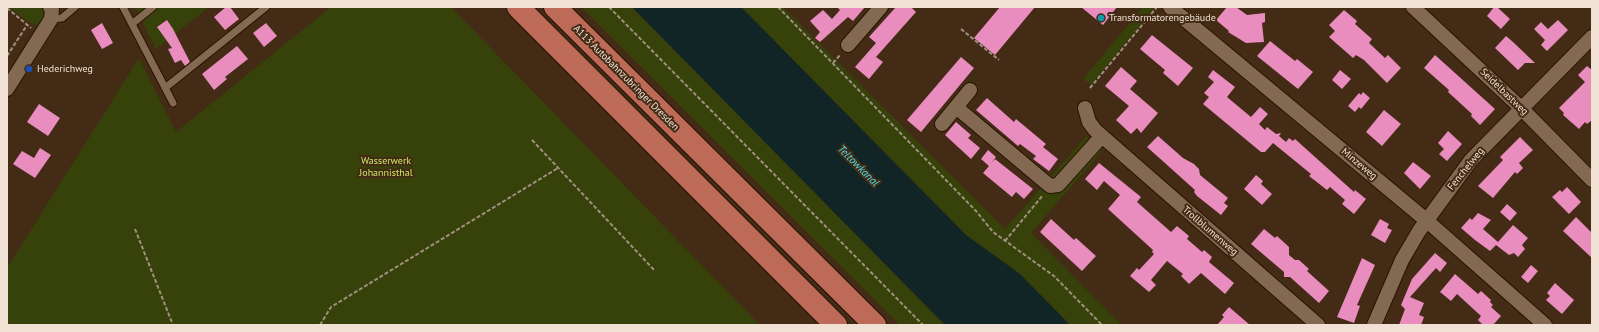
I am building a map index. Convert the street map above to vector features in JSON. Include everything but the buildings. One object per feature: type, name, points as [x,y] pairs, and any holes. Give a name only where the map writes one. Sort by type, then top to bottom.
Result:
[{"type":"highway","points":[[518,7],[836,325]]},
{"type":"highway","name":"A113 Autobahnzubringer Dresden","points":[[555,7],[875,325]]},
{"type":"street","points":[[848,45],[881,7]]},
{"type":"street","name":"Minzeweg","points":[[1170,7],[1426,220],[1545,325]]},
{"type":"street","name":"Seidelbastweg","points":[[1413,7],[1521,108],[1592,180]]},
{"type":"street","points":[[7,89],[51,13]]},
{"type":"street","name":"Fenchelweg","points":[[1374,325],[1402,260],[1426,220],[1471,160],[1592,37]]},
{"type":"street","points":[[942,124],[970,90]]},
{"type":"street","points":[[956,107],[1050,186],[1058,185],[1102,136]]},
{"type":"street","name":"Trollblumenweg","points":[[1085,108],[1089,122],[1102,136],[1318,325]]},
{"type":"lane","points":[[51,13],[62,18],[75,7]]},
{"type":"lane","points":[[123,7],[173,103]]},
{"type":"lane","points":[[132,24],[153,7]]},
{"type":"lane","points":[[165,88],[266,7]]},
{"type":"path","points":[[609,7],[923,325]]},
{"type":"path","points":[[778,7],[976,211],[988,227],[1054,276],[1102,325]]},
{"type":"path","points":[[1090,88],[1157,7]]},
{"type":"path","points":[[7,8],[24,23]]},
{"type":"path","points":[[7,56],[27,25]]},
{"type":"path","points":[[961,29],[999,60]]},
{"type":"path","points":[[532,140],[655,271]]},
{"type":"path","points":[[320,325],[331,307],[558,168]]},
{"type":"path","points":[[1005,241],[1050,186]]},
{"type":"path","points":[[135,229],[173,325]]},
{"type":"green space","points":[[8,7],[42,7],[45,16],[42,27],[32,24]]},
{"type":"green space","points":[[135,7],[209,7],[156,49]]},
{"type":"green space","name":"Wasserwerk Johannisthal","points":[[331,7],[451,7],[760,325],[7,325],[7,268],[139,58],[176,132]]},
{"type":"green space","points":[[581,7],[632,7],[945,325],[900,325]]},
{"type":"green space","points":[[741,7],[783,7],[1005,229],[1086,136],[1102,151],[1031,233],[1122,325],[1070,325],[1020,274],[966,235]]},
{"type":"green space","points":[[1143,7],[1155,7],[1091,85],[1083,79]]},
{"type":"water","name":"Teltowkanal","points":[[632,7],[741,7],[966,235],[1020,274],[1070,325],[945,325]]},
{"type":"place","name":"Transformatorengebäude","points":[[1101,18]]},
{"type":"place","name":"Hederichweg","points":[[29,69]]}]
